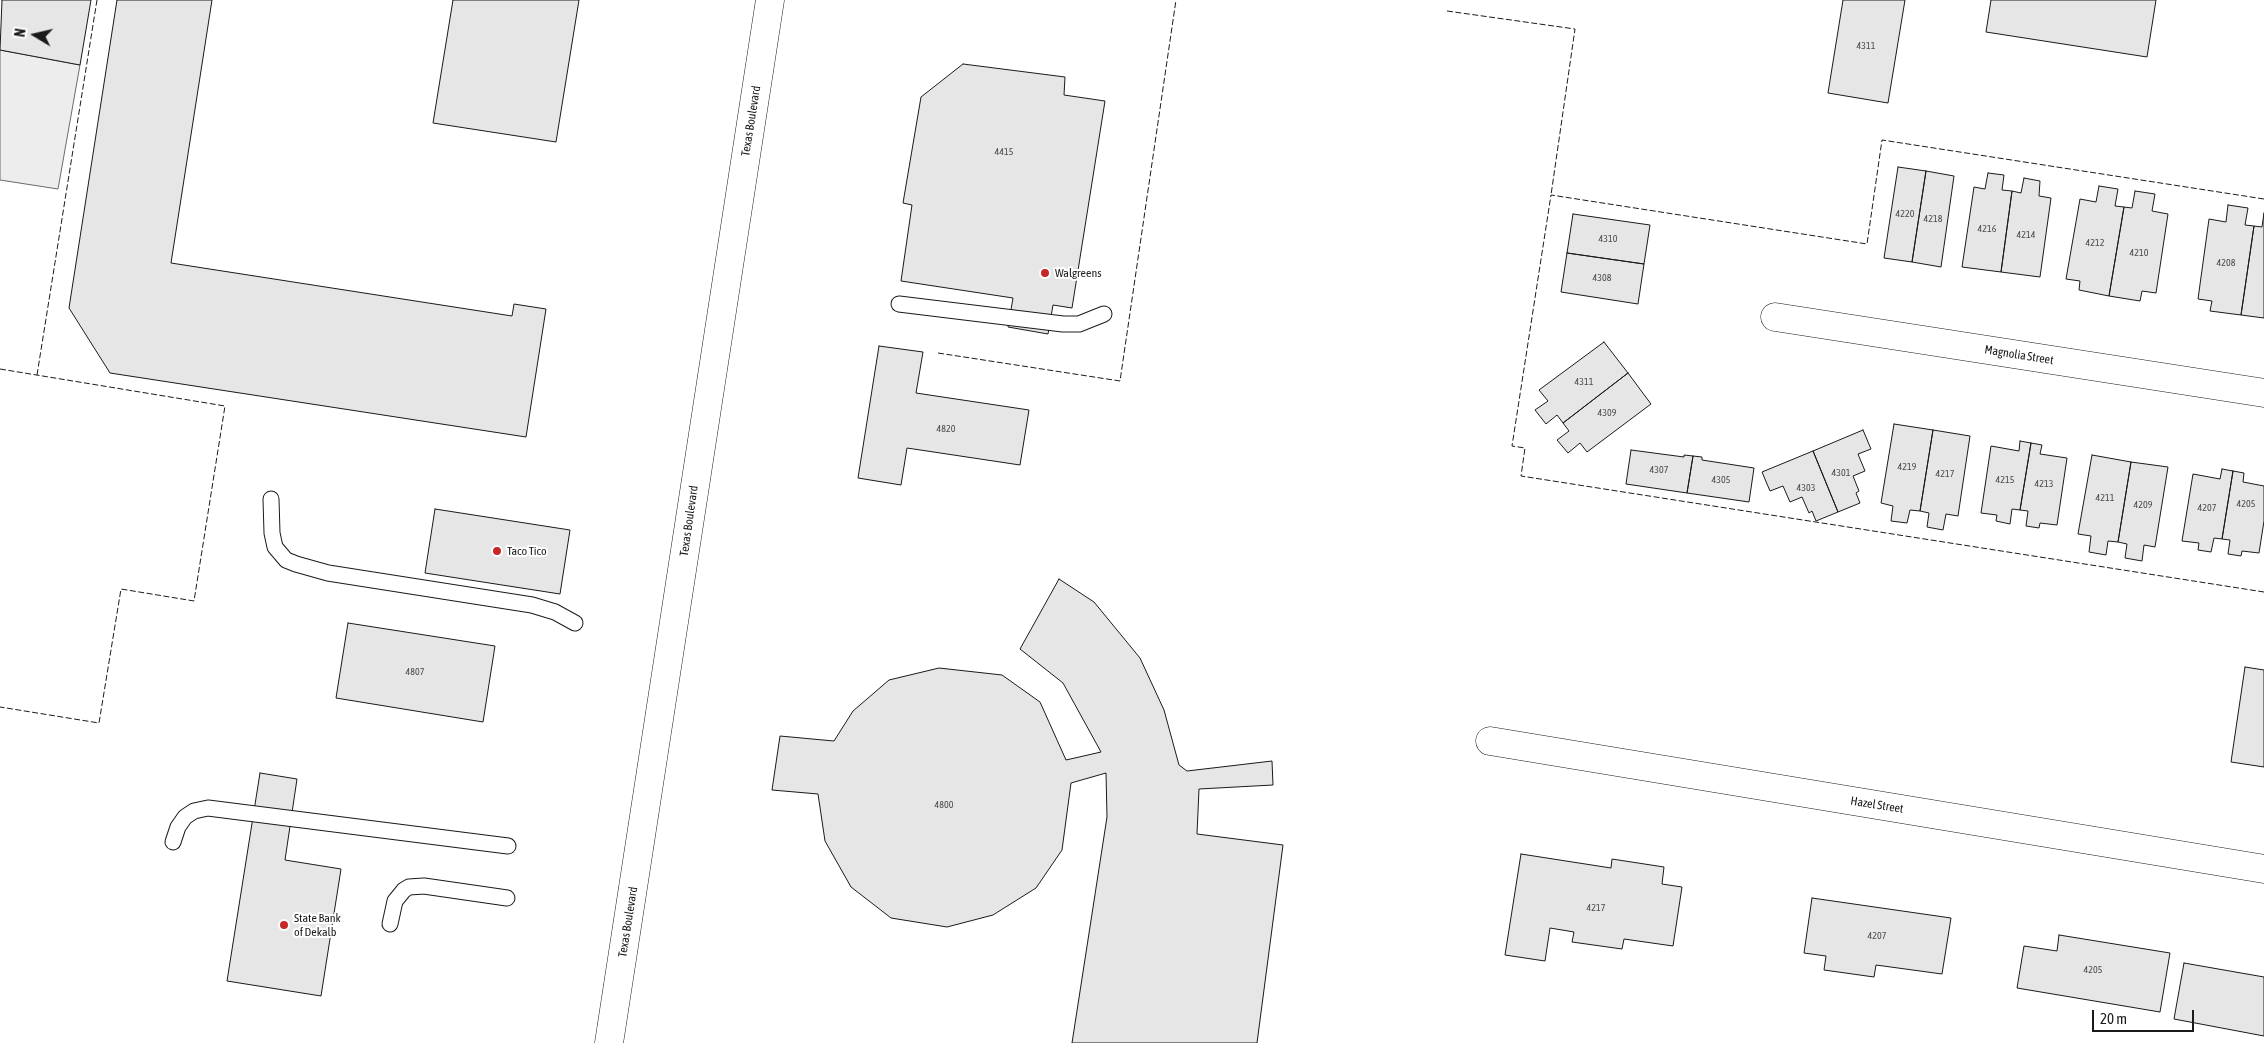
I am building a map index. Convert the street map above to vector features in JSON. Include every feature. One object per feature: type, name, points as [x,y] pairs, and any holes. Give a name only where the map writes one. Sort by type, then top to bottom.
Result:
[{"type":"street","name":"Texas Boulevard","points":[[609,1043],[722,298],[770,0]]},
{"type":"street","name":"Magnolia Street","points":[[1775,317],[2264,393]]},
{"type":"street","name":"Hazel Street","points":[[1490,741],[2264,868]]},
{"type":"lane","points":[[899,304],[1063,324],[1079,324],[1104,314]]},
{"type":"lane","points":[[271,498],[272,540],[283,557],[296,564],[328,573],[532,605],[576,622]]},
{"type":"lane","points":[[173,842],[178,827],[186,817],[194,810],[208,808],[508,846]]},
{"type":"lane","points":[[390,924],[395,901],[409,887],[424,886],[507,898]]},
{"type":"shaded area","points":[[0,50],[80,65],[58,189],[0,180]]},
{"type":"building","points":[[2,0],[91,0],[80,65],[0,50]]},
{"type":"building","points":[[117,0],[212,0],[171,263],[512,316],[514,304],[546,309],[526,437],[110,373],[69,308]]},
{"type":"building","points":[[453,0],[579,0],[556,142],[433,123]]},
{"type":"building","points":[[1843,0],[1905,0],[1888,103],[1828,93]]},
{"type":"building","points":[[1991,0],[2156,0],[2147,57],[1986,32]]},
{"type":"building","name":"Walgreens","points":[[963,64],[1065,77],[1064,95],[1105,101],[1072,308],[1053,305],[1048,334],[1008,327],[1013,298],[901,281],[912,205],[903,203],[921,97]]},
{"type":"building","points":[[1898,167],[1926,171],[1912,262],[1884,258]]},
{"type":"building","points":[[1926,171],[1954,176],[1941,267],[1912,262]]},
{"type":"building","points":[[1988,173],[2004,175],[2002,190],[2012,191],[2001,272],[1962,267],[1974,187],[1985,189]]},
{"type":"building","points":[[2024,178],[2040,181],[2039,196],[2051,198],[2040,277],[2001,272],[2012,191],[2021,193]]},
{"type":"building","points":[[2099,186],[2118,189],[2115,206],[2124,207],[2109,296],[2079,290],[2080,281],[2066,279],[2080,199],[2096,202]]},
{"type":"building","points":[[2135,191],[2155,194],[2152,211],[2168,214],[2156,293],[2142,291],[2140,301],[2109,296],[2124,207],[2132,208]]},
{"type":"building","points":[[2228,205],[2248,208],[2245,225],[2254,226],[2241,315],[2210,311],[2212,301],[2198,299],[2209,219],[2226,222]]},
{"type":"building","points":[[2264,213],[2264,318],[2241,315],[2254,226],[2262,227]]},
{"type":"building","points":[[1573,214],[1650,225],[1644,264],[1567,253]]},
{"type":"building","points":[[1567,253],[1644,264],[1638,304],[1561,292]]},
{"type":"building","points":[[1604,342],[1628,373],[1563,423],[1557,415],[1546,424],[1535,410],[1548,401],[1539,390]]},
{"type":"building","points":[[879,346],[923,352],[916,393],[1029,410],[1020,465],[907,448],[901,485],[858,478]]},
{"type":"building","points":[[1628,373],[1651,404],[1587,452],[1580,443],[1568,453],[1557,440],[1569,431],[1563,423]]},
{"type":"building","points":[[1894,424],[1933,430],[1920,511],[1910,510],[1907,523],[1891,521],[1893,506],[1881,503]]},
{"type":"building","points":[[1863,430],[1871,449],[1858,454],[1865,471],[1853,476],[1859,491],[1856,493],[1860,503],[1838,512],[1813,451]]},
{"type":"building","points":[[1933,430],[1970,436],[1958,516],[1946,514],[1943,530],[1927,527],[1929,513],[1920,511]]},
{"type":"building","points":[[2020,441],[2031,443],[2020,510],[2012,509],[2010,524],[1996,521],[1997,515],[1981,513],[1991,446],[2019,451]]},
{"type":"building","points":[[2031,443],[2042,445],[2040,454],[2067,458],[2057,525],[2040,523],[2039,528],[2026,526],[2028,511],[2020,510]]},
{"type":"building","points":[[1631,450],[1684,457],[1684,455],[1693,456],[1687,493],[1626,484]]},
{"type":"building","points":[[1813,451],[1838,512],[1816,521],[1812,511],[1809,513],[1802,497],[1790,502],[1783,486],[1770,491],[1762,472]]},
{"type":"building","points":[[2092,455],[2131,462],[2118,542],[2108,541],[2106,555],[2089,552],[2091,536],[2078,534]]},
{"type":"building","points":[[1693,456],[1702,457],[1702,460],[1754,468],[1749,502],[1687,493]]},
{"type":"building","points":[[2131,462],[2168,467],[2155,547],[2144,545],[2142,561],[2125,558],[2127,544],[2118,542]]},
{"type":"building","points":[[2222,469],[2233,471],[2222,539],[2214,538],[2211,552],[2198,550],[2199,543],[2182,541],[2193,474],[2220,479]]},
{"type":"building","points":[[2233,471],[2244,473],[2243,482],[2264,486],[2264,521],[2259,553],[2242,551],[2241,556],[2228,554],[2230,540],[2222,539]]},
{"type":"building","name":"Taco Tico","points":[[435,509],[570,530],[560,594],[425,573]]},
{"type":"building","points":[[1059,579],[1094,602],[1140,658],[1164,710],[1179,765],[1187,771],[1272,761],[1273,785],[1199,789],[1197,834],[1283,845],[1257,1043],[1072,1043],[1107,817],[1106,773],[1071,783],[1062,850],[1036,888],[993,915],[947,927],[891,918],[851,887],[825,841],[818,794],[772,790],[780,736],[834,741],[853,711],[889,680],[939,668],[1002,675],[1040,702],[1066,760],[1101,752],[1063,683],[1020,649]]},
{"type":"building","points":[[348,623],[495,646],[483,722],[336,698]]},
{"type":"building","points":[[2245,667],[2264,670],[2264,767],[2231,762]]},
{"type":"building","name":"State Bank of Dekalb","points":[[260,773],[297,779],[285,860],[341,869],[321,996],[227,981]]},
{"type":"building","points":[[1521,854],[1611,868],[1612,859],[1664,867],[1662,884],[1682,887],[1673,946],[1624,939],[1622,949],[1572,942],[1574,932],[1550,928],[1545,961],[1505,955]]},
{"type":"building","points":[[1812,898],[1951,918],[1942,974],[1876,965],[1874,977],[1824,970],[1826,956],[1804,953]]},
{"type":"building","points":[[2059,935],[2170,953],[2160,1012],[2017,988],[2024,946],[2057,951]]},
{"type":"building","points":[[2184,963],[2264,977],[2264,1036],[2174,1019]]},
{"type":"fence","points":[[37,375],[97,0]]},
{"type":"fence","points":[[938,353],[1120,381],[1176,0]]},
{"type":"fence","points":[[1447,11],[1575,29],[1551,195]]},
{"type":"fence","points":[[2264,199],[1882,140],[1867,244],[1551,195],[1512,446],[1525,448],[1521,476],[2264,592]]},
{"type":"fence","points":[[0,369],[225,406],[194,601],[121,589],[99,723],[0,707]]},
{"type":"place","name":"Walgreens","points":[[1045,273]]},
{"type":"place","name":"Taco Tico","points":[[497,551]]},
{"type":"place","name":"State Bank of Dekalb","points":[[284,925]]}]
